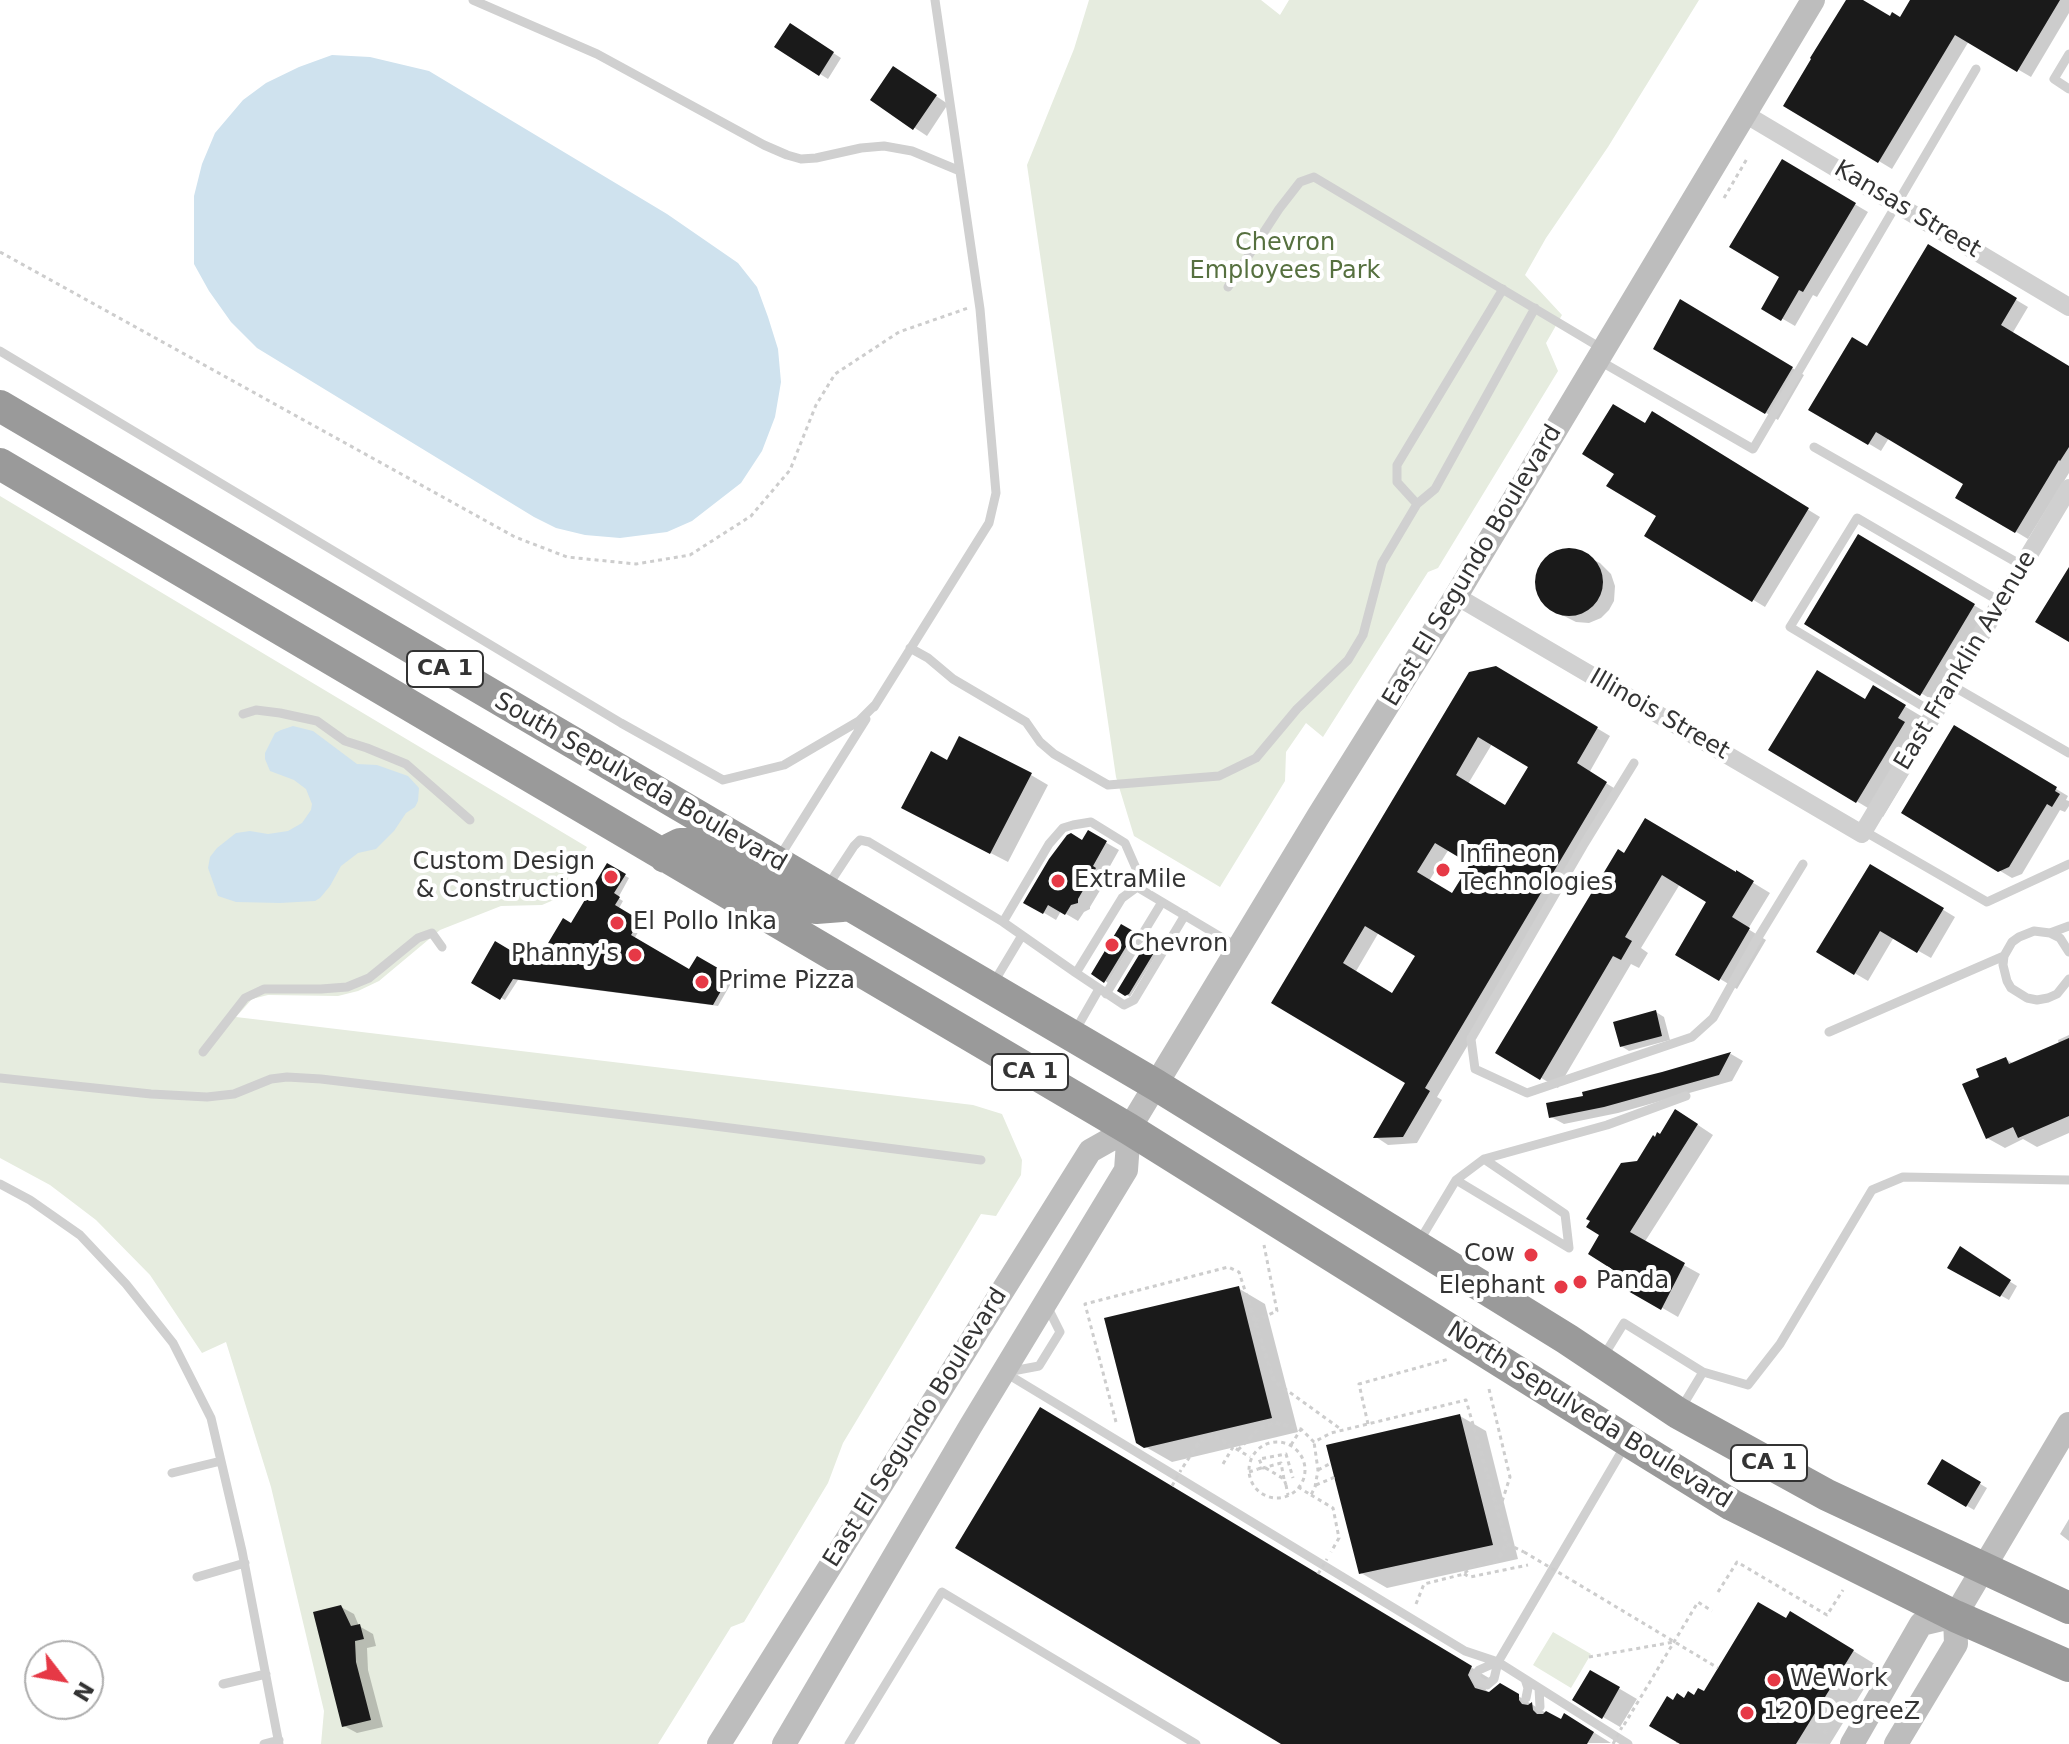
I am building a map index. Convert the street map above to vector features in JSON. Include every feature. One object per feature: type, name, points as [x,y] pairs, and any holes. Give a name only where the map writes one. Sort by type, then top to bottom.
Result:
[{"type":"highway","name":"South Sepulveda Boulevard","points":[[0,406],[1156,1085]]},
{"type":"highway","name":"South Sepulveda Boulevard","points":[[0,464],[1129,1129]]},
{"type":"highway","points":[[665,857],[670,849],[680,844],[690,844],[762,884],[816,908],[837,898]]},
{"type":"highway","name":"North Sepulveda Boulevard","points":[[1156,1085],[1600,1361],[1678,1413],[1827,1495],[2069,1608]]},
{"type":"highway","name":"North Sepulveda Boulevard","points":[[1129,1129],[1732,1505],[1955,1616],[2069,1666]]},
{"type":"main road","name":"East El Segundo Boulevard","points":[[784,1744],[1126,1170],[1129,1129],[1456,596],[1813,0]]},
{"type":"main road","name":"East El Segundo Boulevard","points":[[719,1744],[1090,1151],[1129,1129]]},
{"type":"main road","points":[[1896,1744],[1956,1644],[1955,1616],[2067,1431]]},
{"type":"main road","points":[[1852,1744],[1921,1624],[1955,1616]]},
{"type":"street","name":"Kansas Street","points":[[1745,114],[2069,307]]},
{"type":"street","name":"East Franklin Avenue","points":[[1863,832],[2066,500]]},
{"type":"street","name":"Illinois Street","points":[[1456,596],[1863,832]]},
{"type":"lane","points":[[473,0],[597,54],[787,155],[801,159],[816,158],[884,146],[912,151],[960,171]]},
{"type":"lane","points":[[776,863],[989,523],[996,493],[979,304],[935,0]]},
{"type":"lane","points":[[2069,54],[2054,79],[2069,89]]},
{"type":"lane","points":[[1228,287],[1300,182],[1314,177],[1535,308],[1601,355],[1753,449],[1976,69]]},
{"type":"lane","points":[[1417,504],[1397,482],[1397,465],[1503,289]]},
{"type":"lane","points":[[910,648],[928,658],[953,679],[1026,722],[1040,742],[1054,754],[1108,785],[1219,776],[1256,758],[1297,709],[1348,660],[1363,635],[1382,563],[1417,504],[1435,489],[1535,308]]},
{"type":"lane","points":[[0,351],[621,723],[723,780],[784,765],[859,721],[876,704]]},
{"type":"lane","points":[[1814,447],[2023,566]]},
{"type":"lane","points":[[1934,713],[1790,627],[1857,518],[2001,602]]},
{"type":"lane","points":[[1951,685],[2069,753]]},
{"type":"lane","points":[[243,714],[256,710],[317,721],[345,741],[406,764],[470,820]]},
{"type":"lane","points":[[1634,763],[1471,1039],[1475,1069],[1527,1093],[1692,1037],[1713,1018],[1803,864]]},
{"type":"lane","points":[[1003,922],[1049,844],[1063,828],[1091,822],[1125,843],[1139,875],[1137,887],[1122,898],[1076,973]]},
{"type":"lane","points":[[1863,832],[1987,902],[2069,864]]},
{"type":"lane","points":[[837,898],[854,846],[860,840],[869,842],[1003,922],[1124,1005],[1134,1000],[1185,915]]},
{"type":"lane","points":[[1137,887],[1239,948]]},
{"type":"lane","points":[[1073,1036],[1162,902]]},
{"type":"lane","points":[[2050,933],[2069,926]]},
{"type":"lane","points":[[2069,952],[2060,938],[2034,931],[2012,942],[2003,965],[2007,981],[2017,993],[2027,998],[2037,1000],[2057,994],[2069,979]]},
{"type":"lane","points":[[203,1052],[245,998],[264,989],[347,987],[369,978],[418,938],[432,933],[442,947]]},
{"type":"lane","points":[[990,988],[1021,937]]},
{"type":"lane","points":[[1829,1032],[2004,956]]},
{"type":"lane","points":[[0,1078],[207,1097],[234,1094],[271,1079],[321,1079],[981,1160]]},
{"type":"lane","points":[[1416,1246],[1456,1180],[1484,1159],[1607,1125],[1686,1096]]},
{"type":"lane","points":[[1456,1180],[1569,1248],[1565,1214],[1484,1159]]},
{"type":"lane","points":[[1600,1361],[1624,1323],[1703,1372],[1748,1385],[1780,1344],[1872,1190],[1903,1177],[2069,1180]]},
{"type":"lane","points":[[0,1184],[30,1200],[80,1235],[126,1284],[173,1343],[211,1418],[245,1563],[279,1742],[264,1744]]},
{"type":"lane","points":[[1004,1372],[1465,1651],[1498,1662],[1628,1744]]},
{"type":"lane","points":[[1678,1413],[1703,1372]]},
{"type":"lane","points":[[1498,1662],[1628,1441]]},
{"type":"lane","points":[[172,1473],[221,1461]]},
{"type":"lane","points":[[197,1577],[245,1563]]},
{"type":"lane","points":[[849,1744],[942,1592],[1196,1744]]},
{"type":"lane","points":[[223,1684],[266,1674]]},
{"type":"lane","points":[[1525,1679],[1528,1688],[1526,1698]]},
{"type":"lane","points":[[1539,1688],[1540,1707]]},
{"type":"path","points":[[1724,198],[1748,157]]},
{"type":"path","points":[[0,252],[515,537],[567,557],[636,564],[690,555],[751,516],[790,470],[816,405],[835,374],[899,332],[979,304]]},
{"type":"path","points":[[1255,1321],[1277,1311],[1264,1245]]},
{"type":"path","points":[[1118,1428],[1085,1304],[1228,1267],[1239,1272],[1274,1381],[1342,1430]]},
{"type":"path","points":[[1368,1424],[1359,1384],[1453,1358]]},
{"type":"path","points":[[1489,1389],[1510,1477],[1498,1514]]},
{"type":"path","points":[[1314,1442],[1331,1433],[1466,1400],[1507,1544],[1497,1561],[1471,1567],[1464,1574],[1424,1584],[1414,1611]]},
{"type":"path","points":[[1223,1464],[1260,1428],[1276,1423],[1301,1429],[1314,1442],[1318,1470],[1311,1495]]},
{"type":"path","points":[[1291,1445],[1301,1429]]},
{"type":"path","points":[[1172,1486],[1200,1441],[1213,1435],[1251,1458]]},
{"type":"path","points":[[1264,1445],[1291,1445],[1302,1459],[1304,1477],[1288,1495],[1267,1497],[1253,1485],[1249,1472],[1251,1458],[1264,1445]]},
{"type":"path","points":[[1288,1495],[1281,1463],[1263,1468],[1259,1459],[1286,1454],[1293,1478]]},
{"type":"path","points":[[1318,1470],[1331,1463]]},
{"type":"path","points":[[1249,1472],[1264,1467],[1284,1476]]},
{"type":"path","points":[[1316,1485],[1335,1477]]},
{"type":"path","points":[[1298,1487],[1333,1508],[1339,1538],[1318,1574]]},
{"type":"path","points":[[1507,1544],[1718,1668]]},
{"type":"path","points":[[1718,1592],[1737,1562],[1827,1615],[1843,1590]]},
{"type":"path","points":[[1464,1574],[1470,1577],[1528,1565]]},
{"type":"path","points":[[1613,1744],[1698,1602],[1712,1611]]},
{"type":"path","points":[[1589,1657],[1674,1642]]},
{"type":"path","points":[[1810,1723],[1827,1733]]},
{"type":"green space","name":"Chevron Employees Park","points":[[1089,0],[1261,0],[1280,15],[1289,0],[1699,0],[1525,275],[1562,315],[1546,343],[1558,371],[1438,568],[1428,572],[1323,737],[1306,723],[1286,752],[1285,781],[1220,887],[1134,836],[1116,777],[1027,165],[1074,49]]},
{"type":"green space","points":[[0,496],[587,847],[556,899],[542,905],[501,906],[440,930],[379,981],[358,991],[338,996],[268,995],[252,999],[236,1017],[973,1105],[1002,1114],[1022,1160],[1021,1175],[996,1216],[981,1214],[843,1443],[828,1483],[744,1622],[731,1627],[658,1744],[321,1744],[324,1711],[271,1487],[226,1342],[202,1353],[150,1275],[96,1220],[50,1185],[0,1158]]},
{"type":"green space","points":[[1553,1632],[1591,1654],[1571,1688],[1533,1665]]},
{"type":"water","points":[[332,55],[370,57],[429,71],[667,214],[738,263],[757,287],[768,317],[778,349],[781,382],[775,417],[762,451],[741,483],[692,521],[667,532],[620,538],[585,535],[556,528],[257,348],[231,322],[194,264],[194,196],[202,164],[215,133],[243,100],[266,83]]},
{"type":"water","points":[[293,726],[313,731],[357,764],[377,765],[408,776],[419,788],[418,801],[376,849],[358,853],[341,866],[330,886],[315,901],[236,902],[218,896],[208,868],[210,857],[217,848],[236,833],[288,831],[302,823],[311,810],[306,789],[294,780],[270,771],[265,759],[275,733]]},
{"type":"building","points":[[1846,0],[1863,0],[1890,16],[1892,12],[1900,17],[1910,0],[2060,0],[2017,72],[1955,35],[1878,163],[1783,106]]},
{"type":"building","points":[[790,23],[834,52],[819,76],[774,47]]},
{"type":"building","points":[[893,66],[937,95],[913,130],[870,100]]},
{"type":"building","points":[[1782,159],[1856,203],[1803,292],[1799,290],[1781,321],[1761,309],[1779,277],[1729,247]]},
{"type":"building","points":[[1928,244],[2017,298],[2001,325],[2069,366],[2069,447],[2015,533],[1955,498],[1963,484],[1876,432],[1868,445],[1808,410],[1852,337],[1867,346]]},
{"type":"building","points":[[1680,299],[1793,367],[1765,414],[1653,349]]},
{"type":"building","points":[[1613,404],[1645,423],[1652,411],[1809,508],[1752,602],[1644,536],[1656,516],[1606,486],[1614,474],[1582,454]]},
{"type":"building","points":[[1858,534],[1975,604],[1920,696],[1804,624]]},
{"type":"building","points":[[1562,548],[1576,548],[1588,553],[1598,563],[1603,582],[1598,601],[1588,611],[1576,616],[1562,616],[1550,611],[1540,601],[1535,589],[1535,575],[1540,563],[1550,553]]},
{"type":"building","points":[[2069,567],[2069,642],[2035,622]]},
{"type":"building","points":[[1496,666],[1598,727],[1577,763],[1607,782],[1425,1088],[1430,1091],[1403,1137],[1373,1138],[1405,1083],[1271,1003],[1469,672]],"holes":[[[1478,737],[1528,767],[1505,805],[1456,775]],[[1435,843],[1470,864],[1452,893],[1417,872]],[[1365,926],[1415,956],[1392,993],[1343,963]]]},
{"type":"building","points":[[1817,670],[1865,699],[1873,685],[1906,705],[1898,718],[1905,722],[1856,803],[1768,750]]},
{"type":"building","points":[[1954,725],[2057,787],[2055,791],[2060,794],[2052,807],[2047,804],[2009,867],[1998,872],[1901,813]]},
{"type":"building","points":[[959,736],[1032,773],[990,854],[901,808],[931,751],[947,760]]},
{"type":"building","points":[[1645,818],[1754,881],[1732,917],[1750,928],[1719,981],[1675,955],[1706,902],[1662,875],[1625,937],[1632,941],[1621,960],[1613,956],[1540,1080],[1495,1053],[1618,849],[1624,853]]},
{"type":"building","points":[[1088,830],[1107,841],[1078,903],[1071,905],[1065,915],[1048,905],[1043,914],[1023,903],[1067,835],[1071,833],[1082,840]]},
{"type":"building","points":[[607,863],[626,874],[614,893],[620,897],[615,905],[640,920],[631,935],[689,969],[697,956],[730,975],[713,1005],[513,979],[500,1000],[471,983],[495,941],[535,965],[563,918],[571,923]]},
{"type":"building","points":[[1870,864],[1944,908],[1917,953],[1880,931],[1854,975],[1816,952]]},
{"type":"building","points":[[1121,924],[1135,932],[1104,983],[1091,974]]},
{"type":"building","points":[[1148,940],[1158,946],[1125,996],[1117,991]]},
{"type":"building","points":[[1656,1010],[1662,1036],[1620,1047],[1613,1022]]},
{"type":"building","points":[[2069,1038],[2069,1116],[2018,1138],[2013,1127],[1986,1139],[1962,1084],[1979,1077],[1976,1069],[2006,1057],[2009,1064]]},
{"type":"building","points":[[1731,1052],[1719,1075],[1604,1107],[1549,1118],[1546,1103],[1583,1096],[1582,1092]]},
{"type":"building","points":[[1675,1109],[1698,1124],[1630,1232],[1685,1263],[1661,1310],[1613,1281],[1618,1273],[1588,1254],[1599,1235],[1586,1227],[1590,1221],[1586,1219],[1621,1163],[1637,1161],[1653,1135],[1655,1137],[1657,1132],[1660,1134]]},
{"type":"building","points":[[1960,1246],[2011,1280],[2000,1297],[1947,1268]]},
{"type":"building","points":[[1239,1286],[1272,1418],[1144,1448],[1136,1443],[1104,1318]]},
{"type":"building","points":[[1040,1407],[1472,1666],[1468,1675],[1475,1688],[1489,1692],[1500,1683],[1519,1694],[1522,1704],[1532,1702],[1537,1714],[1546,1711],[1561,1719],[1564,1713],[1594,1732],[1587,1744],[1281,1744],[955,1548]]},
{"type":"building","points":[[1460,1414],[1493,1545],[1359,1574],[1326,1445]]},
{"type":"building","points":[[1942,1459],[1981,1482],[1966,1507],[1927,1484]]},
{"type":"building","name":"WeWork","points":[[1758,1602],[1786,1618],[1790,1611],[1854,1650],[1796,1744],[1680,1744],[1649,1726],[1667,1696],[1673,1700],[1677,1693],[1684,1698],[1688,1691],[1694,1695],[1698,1688],[1704,1691]]},
{"type":"building","points":[[341,1605],[351,1626],[360,1624],[364,1639],[355,1641],[356,1662],[371,1720],[342,1727],[313,1612]]},
{"type":"building","points":[[1590,1670],[1620,1687],[1602,1719],[1572,1700]]},
{"type":"place","name":"Infineon Technologies","points":[[1443,870]]},
{"type":"place","name":"Custom Design & Construction","points":[[611,877]]},
{"type":"place","name":"ExtraMile","points":[[1058,881]]},
{"type":"place","name":"El Pollo Inka","points":[[617,923]]},
{"type":"place","name":"Chevron","points":[[1112,945]]},
{"type":"place","name":"Phanny's","points":[[635,955]]},
{"type":"place","name":"Prime Pizza","points":[[702,982]]},
{"type":"place","name":"Cow","points":[[1531,1255]]},
{"type":"place","name":"Panda","points":[[1580,1282]]},
{"type":"place","name":"Elephant","points":[[1561,1287]]},
{"type":"place","name":"WeWork","points":[[1774,1680]]},
{"type":"place","name":"120 DegreeZ","points":[[1747,1713]]}]
